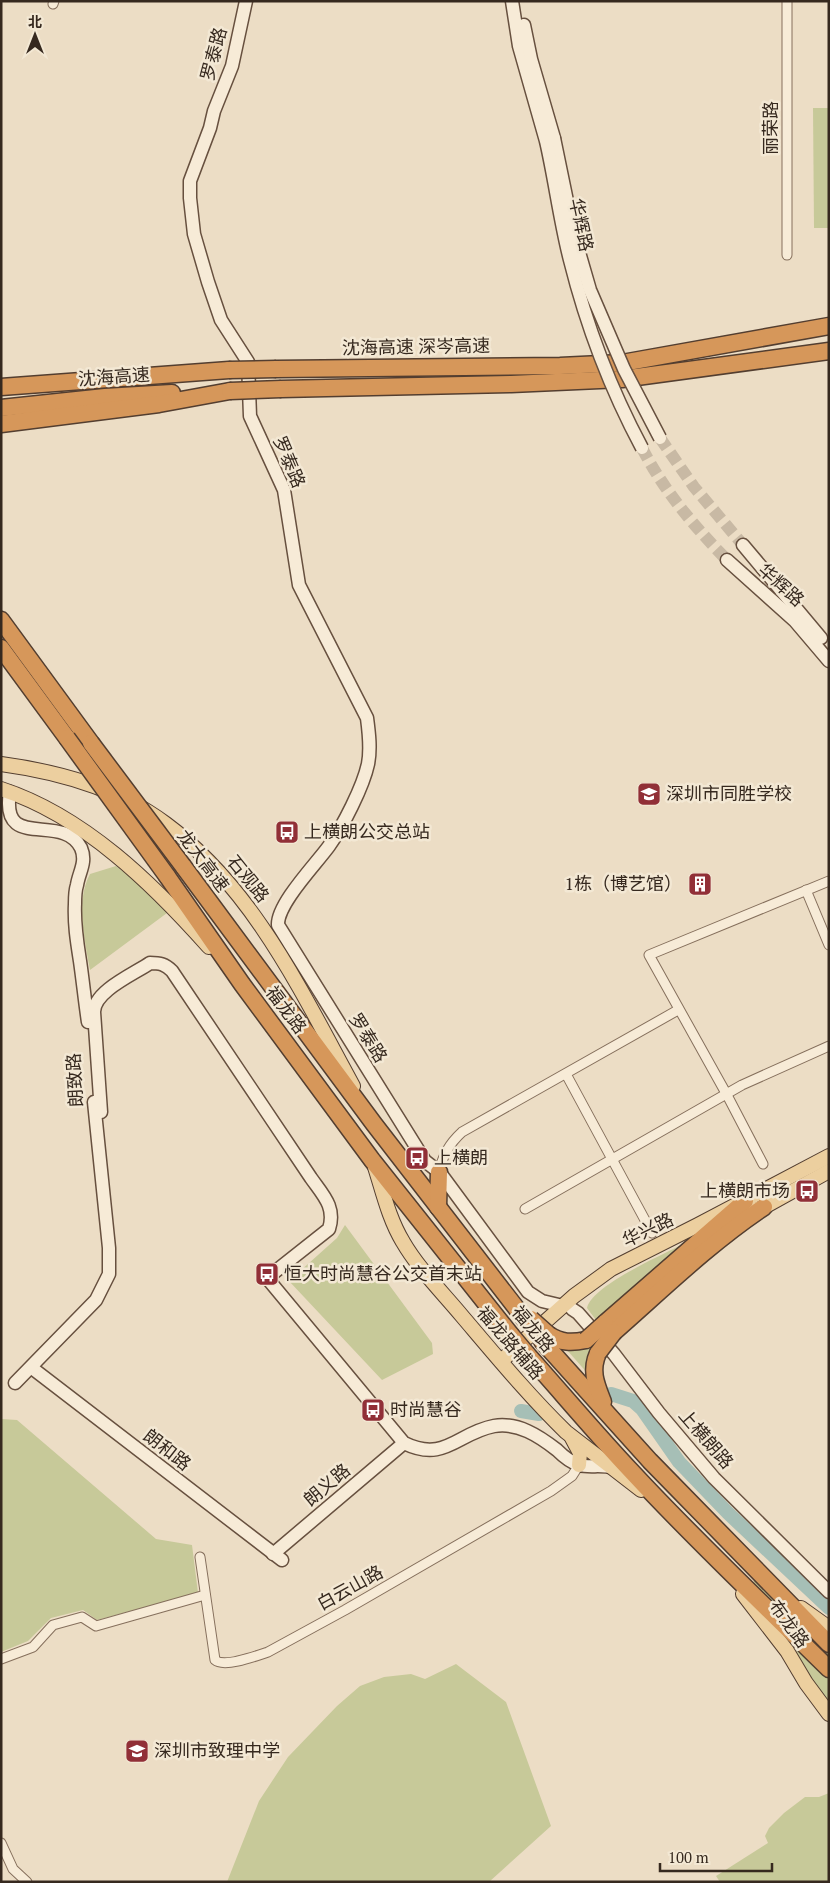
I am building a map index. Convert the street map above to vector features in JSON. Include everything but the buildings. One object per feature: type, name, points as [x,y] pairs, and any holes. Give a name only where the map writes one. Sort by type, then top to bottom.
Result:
[{"type":"highway","name":"沈海高速 深岑高速","points":[[622,371],[829,326]]},
{"type":"highway","name":"沈海高速 深岑高速","points":[[230,390],[452,386],[561,374],[622,371],[829,351]]},
{"type":"highway","name":"沈海高速 深岑高速","points":[[1,388],[229,370],[276,369],[561,374]]},
{"type":"highway","name":"沈海高速","points":[[1,408],[105,397],[230,390]]},
{"type":"highway","points":[[1,424],[159,404],[230,390]]},
{"type":"highway","name":"龙大高速","points":[[1,620],[90,743],[374,1124]]},
{"type":"highway","points":[[1,648],[242,984]]},
{"type":"highway","name":"福龙路","points":[[242,984],[372,1160],[511,1336],[632,1473],[715,1558],[829,1669]]},
{"type":"highway","name":"福龙路","points":[[374,1124],[514,1303],[650,1462],[829,1644]]},
{"type":"highway","points":[[438,1207],[439,1172]]},
{"type":"highway","points":[[606,1411],[593,1370],[598,1353],[610,1327],[718,1224],[745,1201]]},
{"type":"highway","points":[[545,1338],[568,1342],[586,1340],[610,1327],[716,1242],[764,1207]]},
{"type":"main road","name":"石观路","points":[[1,764],[37,769],[64,776],[114,794],[166,824],[215,867],[236,891],[272,942],[374,1124]]},
{"type":"main road","points":[[5,791],[46,809],[100,843],[165,899],[242,984]]},
{"type":"main road","name":"华兴路","points":[[568,1307],[590,1283],[611,1269],[829,1156]]},
{"type":"main road","name":"福龙路辅路","points":[[372,1160],[390,1215],[404,1243],[500,1361],[530,1396],[566,1432],[670,1511]]},
{"type":"main road","name":"华兴路","points":[[500,1361],[568,1307],[616,1275],[718,1224],[764,1207],[829,1171]]},
{"type":"main road","points":[[566,1432],[578,1447],[580,1453],[579,1465]]},
{"type":"main road","name":"布龙路","points":[[715,1558],[787,1651],[806,1684],[829,1714]]},
{"type":"main road","name":"布龙路","points":[[776,1590],[829,1628]]},
{"type":"street","name":"罗泰路","points":[[246,1],[232,66],[190,181],[194,234],[221,320],[248,362],[250,416],[284,490],[299,585],[367,718],[370,741],[366,772],[350,808],[330,845],[285,903],[278,916],[432,1157],[439,1172],[528,1292],[542,1301],[568,1307]]},
{"type":"street","name":"华辉路","points":[[512,1],[519,46],[550,139],[573,272],[607,371],[622,408],[642,448]]},
{"type":"street","name":"华辉路","points":[[520,1],[531,59],[550,139],[588,284],[624,369],[660,438]]},
{"type":"street","name":"丽荣路","points":[[787,1],[787,255]]},
{"type":"street","name":"华辉路","points":[[743,546],[829,648]]},
{"type":"street","name":"华辉路","points":[[727,560],[795,621],[829,661]]},
{"type":"street","name":"朗致路","points":[[5,791],[8,813],[13,823],[19,826],[50,830],[65,835],[78,844],[83,854],[83,866],[76,891],[75,922],[91,1049],[96,1143],[109,1260],[108,1274],[96,1300],[16,1383]]},
{"type":"street","points":[[762,1164],[727,1094],[678,1010],[649,955],[829,881]]},
{"type":"street","points":[[806,890],[829,945]]},
{"type":"street","points":[[101,1112],[94,1012],[96,1002],[104,993],[150,963],[159,963],[172,971],[329,1203],[331,1222],[325,1234],[267,1278],[404,1443],[422,1450],[445,1448],[481,1430],[503,1425],[525,1430],[579,1465],[604,1466],[616,1469]]},
{"type":"street","points":[[439,1172],[447,1148],[462,1132],[678,1010]]},
{"type":"street","points":[[525,1209],[727,1094],[829,1046]]},
{"type":"street","points":[[566,1074],[652,1233]]},
{"type":"street","name":"上横朗路","points":[[568,1307],[578,1313],[614,1354],[659,1413],[714,1478],[829,1592]]},
{"type":"street","name":"朗和路","points":[[32,1368],[277,1557]]},
{"type":"street","points":[[554,1448],[564,1444],[567,1437],[566,1432]]},
{"type":"street","name":"朗义路","points":[[277,1557],[404,1443]]},
{"type":"street","name":"白云山路","points":[[200,1557],[216,1662],[229,1662],[257,1656],[345,1610],[551,1491],[572,1476],[579,1465]]},
{"type":"street","points":[[1,1659],[33,1647],[53,1625],[82,1617],[96,1626],[205,1595]]},
{"type":"street","points":[[1,1843],[13,1869],[27,1882]]},
{"type":"green space","points":[[813,108],[829,108],[829,228],[814,228]]},
{"type":"green space","points":[[116,866],[137,882],[167,913],[90,970],[82,921],[85,885],[90,874]]},
{"type":"green space","points":[[345,1225],[432,1343],[433,1354],[382,1380],[289,1281],[337,1238]]},
{"type":"green space","points":[[679,1246],[681,1247],[596,1320],[587,1308],[592,1299],[627,1273]]},
{"type":"green space","points":[[589,1343],[596,1350],[589,1375],[567,1350]]},
{"type":"green space","points":[[1,1419],[17,1420],[156,1539],[192,1545],[198,1593],[97,1620],[83,1610],[51,1618],[28,1641],[1,1652]]},
{"type":"green space","points":[[755,1580],[829,1653],[829,1659],[753,1582]]},
{"type":"green space","points":[[779,1633],[790,1638],[829,1679],[829,1708]]},
{"type":"green space","points":[[456,1664],[506,1702],[551,1826],[489,1882],[227,1882],[259,1801],[288,1757],[337,1706],[360,1686],[384,1677],[411,1674],[425,1679]]},
{"type":"green space","points":[[829,1793],[829,1882],[720,1882],[716,1876],[768,1843],[765,1836],[769,1828],[784,1813],[805,1797],[819,1797]]},
{"type":"waterway","points":[[611,1394],[633,1401],[642,1409],[679,1462],[728,1513],[829,1608]]},
{"type":"waterway","points":[[521,1411],[539,1414]]},
{"type":"tunnel","points":[[660,438],[694,487],[743,545]]},
{"type":"tunnel","points":[[642,448],[660,479],[680,507],[727,560]]},
{"type":"place","name":"深圳市同胜学校","points":[[649,794]]},
{"type":"place","name":"上横朗公交总站","points":[[287,832]]},
{"type":"place","name":"1栋（博艺馆）","points":[[700,884]]},
{"type":"place","name":"上横朗","points":[[417,1158]]},
{"type":"place","name":"上横朗市场","points":[[807,1191]]},
{"type":"place","name":"恒大时尚慧谷公交首末站","points":[[267,1274]]},
{"type":"place","name":"时尚慧谷","points":[[373,1410]]},
{"type":"place","name":"深圳市致理中学","points":[[137,1751]]}]
